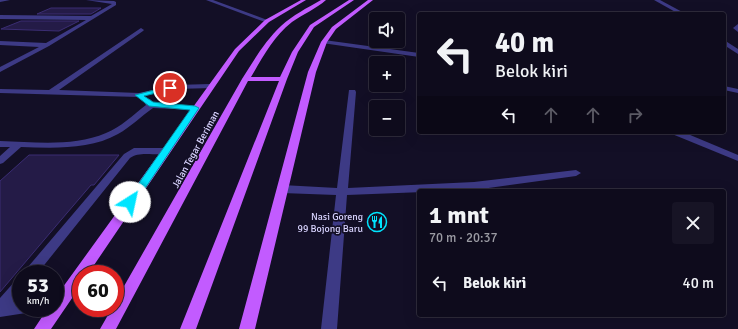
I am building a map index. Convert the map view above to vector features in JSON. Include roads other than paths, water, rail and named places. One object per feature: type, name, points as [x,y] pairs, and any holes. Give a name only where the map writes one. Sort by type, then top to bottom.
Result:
[{"type":"main road","name":"Jalan Tegar Beriman","points":[[64,295],[210,86],[237,50],[267,21],[304,0]]},
{"type":"main road","name":"Jalan Tegar Beriman","points":[[108,329],[246,79],[277,32],[294,18],[324,0]]},
{"type":"main road","points":[[188,329],[283,79],[295,52],[312,26],[352,0]]},
{"type":"main road","points":[[248,329],[312,72],[324,42],[334,28],[371,0]]},
{"type":"main road","points":[[246,79],[283,79]]},
{"type":"main road","name":"Jalan Tegar Beriman","points":[[42,329],[50,317]]},
{"type":"street","points":[[0,1],[8,0]]},
{"type":"street","points":[[0,70],[47,45],[114,5],[114,2],[88,0]]},
{"type":"street","points":[[208,0],[267,21]]},
{"type":"street","points":[[656,0],[679,12]]},
{"type":"street","points":[[0,17],[92,18]]},
{"type":"street","points":[[738,26],[736,28],[738,30]]},
{"type":"street","points":[[50,93],[141,30]]},
{"type":"street","points":[[324,42],[417,55]]},
{"type":"street","points":[[0,43],[47,45]]},
{"type":"street","points":[[726,43],[738,52]]},
{"type":"street","points":[[0,91],[139,95],[175,87],[210,86]]},
{"type":"street","points":[[726,88],[738,91]]},
{"type":"street","points":[[329,329],[352,92]]},
{"type":"street","points":[[139,95],[151,104],[195,108]]},
{"type":"street","points":[[0,144],[76,144],[93,141],[111,134],[151,104]]},
{"type":"street","points":[[680,134],[738,158]]},
{"type":"street","points":[[0,161],[19,144]]},
{"type":"street","points":[[36,265],[127,156],[134,151],[166,151]]},
{"type":"street","points":[[728,154],[738,151]]},
{"type":"street","points":[[282,189],[342,192],[474,186],[576,173]]},
{"type":"street","points":[[0,309],[12,295]]},
{"type":"street","points":[[0,309],[12,308]]},
{"type":"place","name":"Nasi Goreng 99 Bojong Baru","points":[[377,222]]}]
